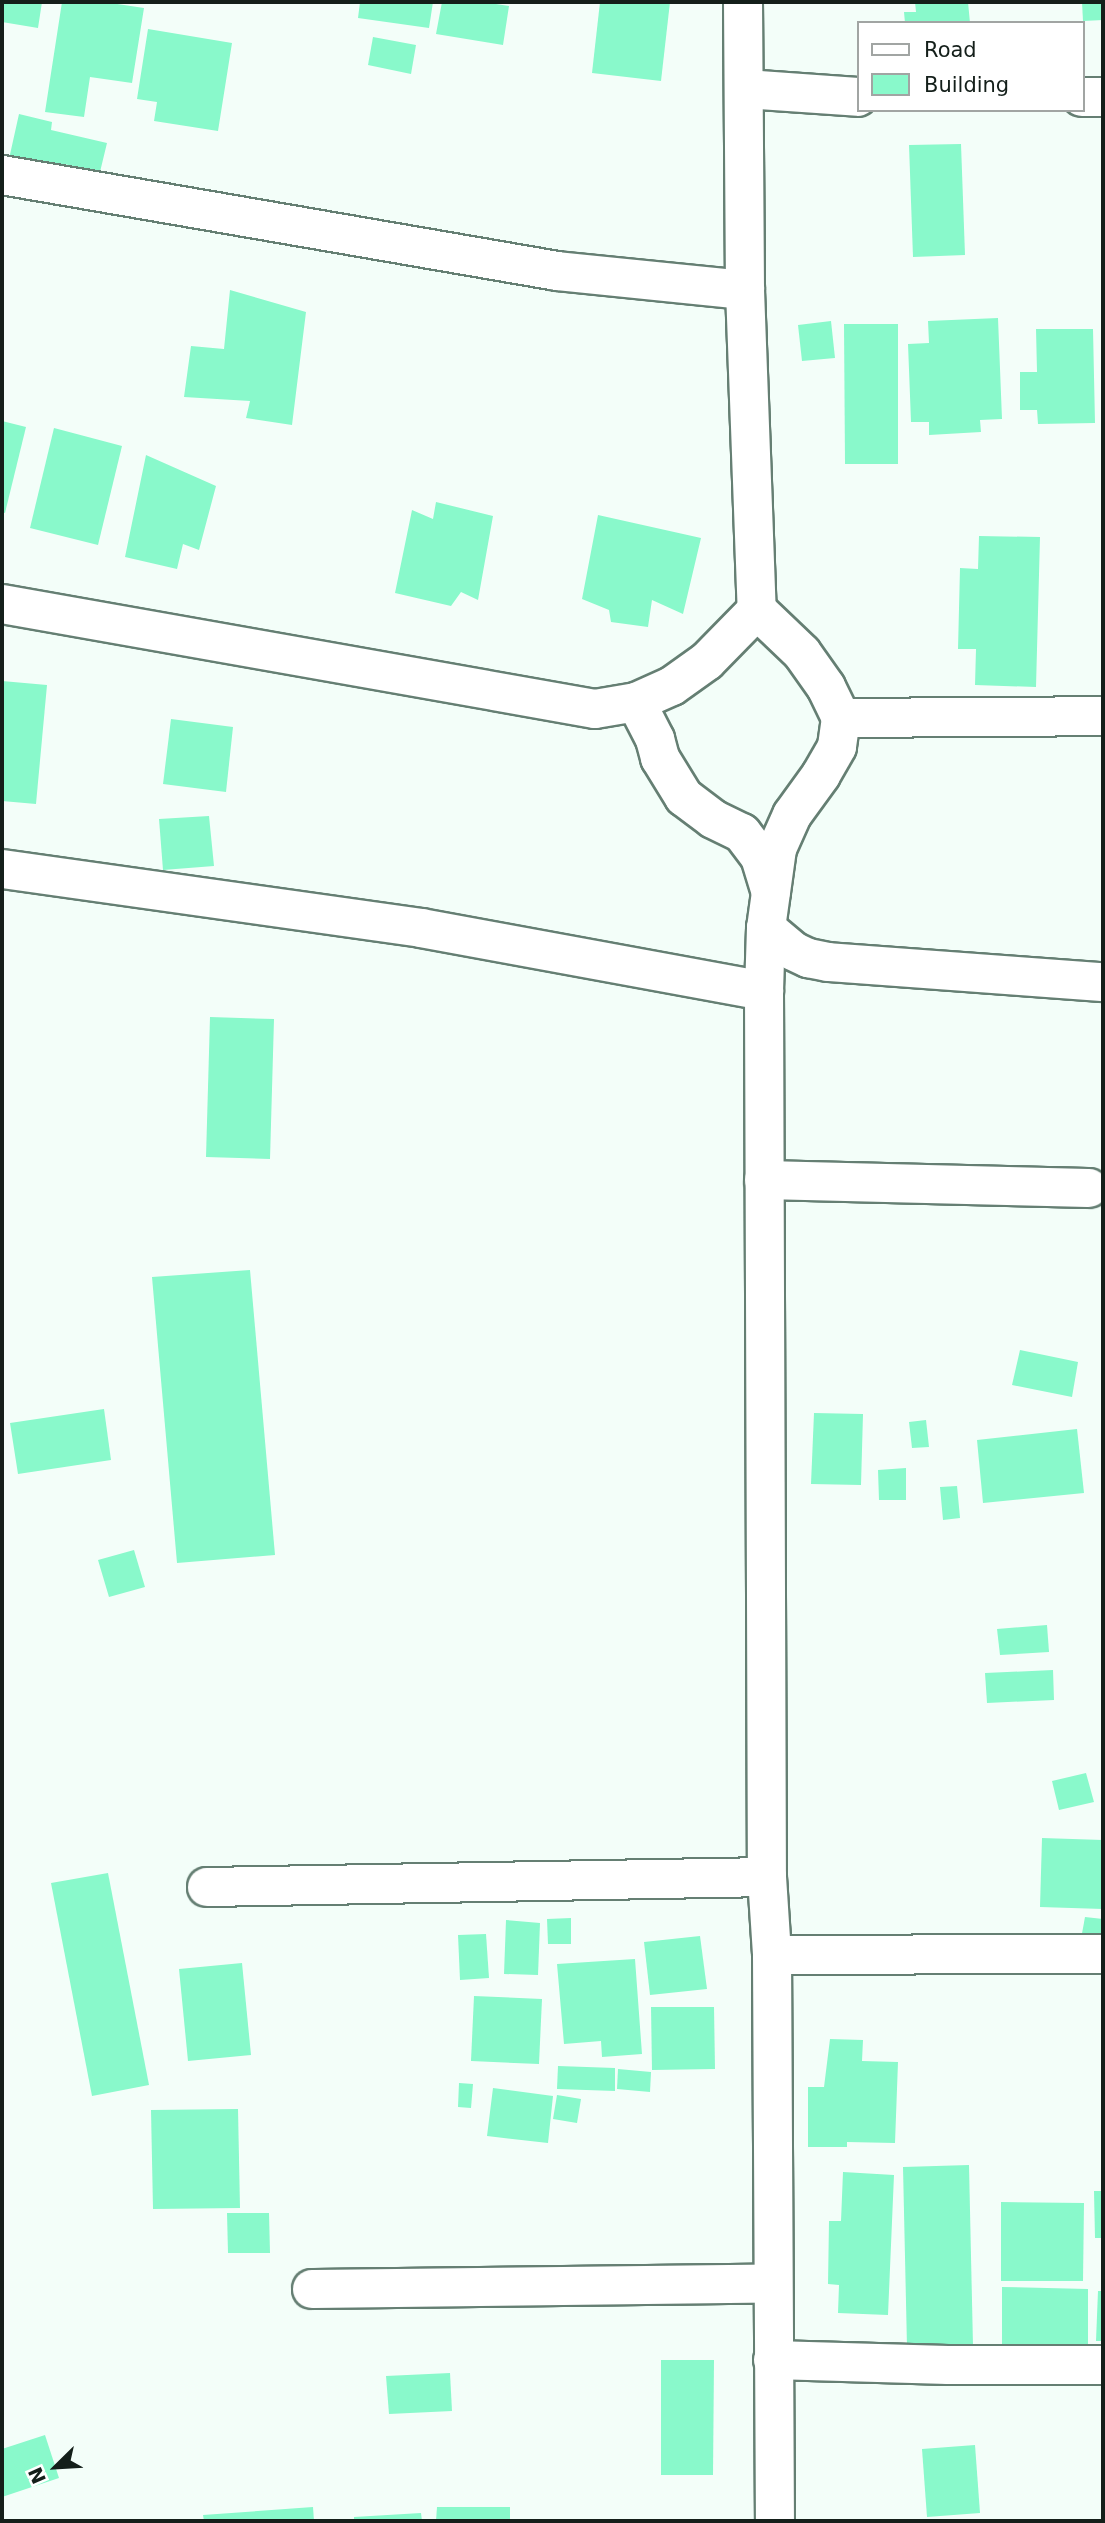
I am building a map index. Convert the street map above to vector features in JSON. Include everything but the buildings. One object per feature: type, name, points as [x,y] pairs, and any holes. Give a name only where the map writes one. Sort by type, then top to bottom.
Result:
[{"type":"street","points":[[743,2],[745,290],[757,610],[802,653],[825,687],[841,718],[837,747],[821,775],[792,815],[777,849],[769,910],[764,991],[767,1877],[772,1955],[775,2521]]},
{"type":"street","points":[[745,89],[856,97]]},
{"type":"street","points":[[1084,97],[1103,97]]},
{"type":"street","points":[[2,175],[556,271],[745,290]]},
{"type":"street","points":[[2,604],[595,709],[636,702],[671,686],[707,661],[757,610]]},
{"type":"street","points":[[636,702],[655,739],[660,758],[684,797],[713,819],[742,833],[760,857],[769,910],[793,951],[808,958],[828,962],[1103,982]]},
{"type":"street","points":[[841,718],[1103,716]]},
{"type":"street","points":[[2,869],[421,928],[764,991]]},
{"type":"street","points":[[764,1180],[1089,1188]]},
{"type":"street","points":[[206,1886],[767,1877]]},
{"type":"street","points":[[772,1955],[1103,1954]]},
{"type":"street","points":[[312,2290],[772,2283]]},
{"type":"street","points":[[773,2360],[948,2365],[1103,2365]]}]
